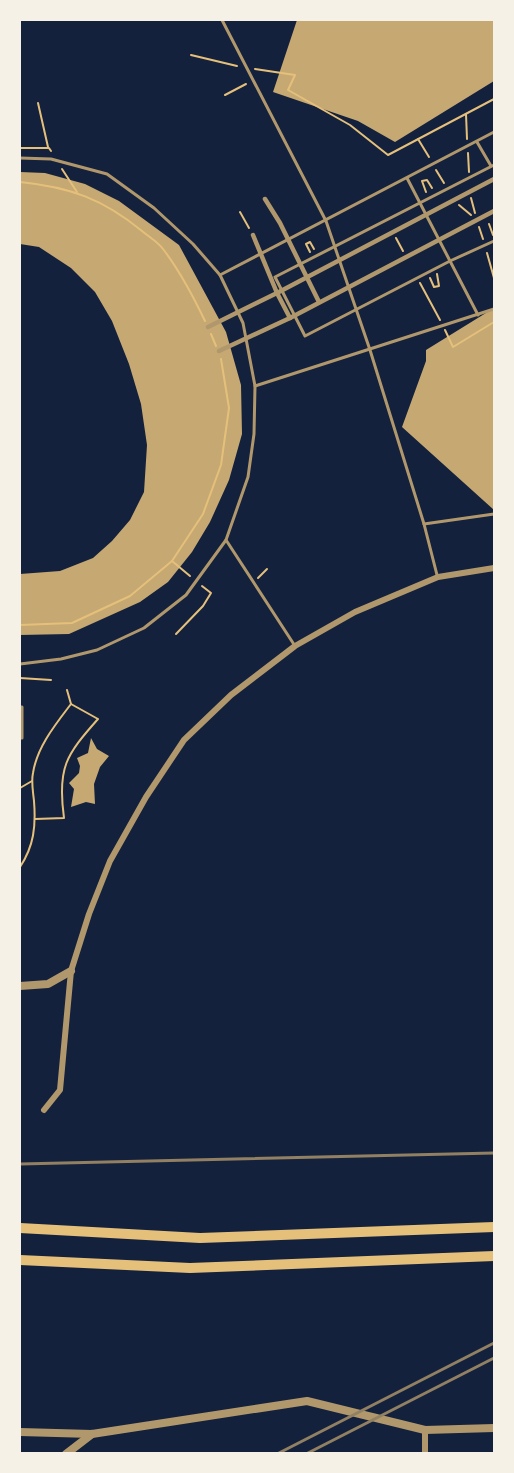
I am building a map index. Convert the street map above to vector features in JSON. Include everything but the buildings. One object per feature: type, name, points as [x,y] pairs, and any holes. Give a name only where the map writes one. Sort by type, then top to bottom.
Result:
[{"type":"highway","points":[[20,1228],[200,1238],[495,1227]]},
{"type":"highway","points":[[20,1260],[190,1268],[495,1256]]},
{"type":"street","points":[[208,327],[307,278],[495,179]]},
{"type":"street","points":[[265,199],[280,223],[319,302]]},
{"type":"street","points":[[219,351],[290,318],[495,211]]},
{"type":"street","points":[[253,235],[290,318]]},
{"type":"street","points":[[44,1110],[60,1090],[71,971],[89,914],[110,861],[146,797],[184,740],[231,695],[295,646],[355,612],[438,577],[495,568]]},
{"type":"street","points":[[20,986],[48,984],[71,971]]},
{"type":"street","points":[[20,1432],[92,1434],[307,1401],[425,1430],[495,1428]]},
{"type":"street","points":[[425,1430],[425,1454]]},
{"type":"street","points":[[66,1454],[92,1434]]},
{"type":"lane","points":[[222,20],[326,220],[370,350],[438,577]]},
{"type":"lane","points":[[220,275],[495,132]]},
{"type":"lane","points":[[477,141],[493,165],[275,277],[305,336],[450,261],[495,241]]},
{"type":"lane","points":[[20,158],[51,159],[107,174],[154,208],[194,244],[220,275],[243,323],[255,386],[254,434],[248,477],[226,540],[186,596],[144,628],[97,650],[61,659],[20,664]]},
{"type":"lane","points":[[407,178],[478,315]]},
{"type":"lane","points":[[255,386],[495,309]]},
{"type":"lane","points":[[424,524],[495,514]]},
{"type":"lane","points":[[226,540],[295,646]]},
{"type":"lane","points":[[20,707],[22,707],[22,738],[20,738]]},
{"type":"path","points":[[191,55],[243,67]]},
{"type":"path","points":[[253,68],[295,75],[288,90],[350,125],[388,155],[495,99]]},
{"type":"path","points":[[225,95],[254,80]]},
{"type":"path","points":[[38,104],[48,148]]},
{"type":"path","points":[[428,198],[422,182],[427,180],[436,194]]},
{"type":"path","points":[[20,182],[46,184],[78,193],[118,212],[162,247],[189,288],[219,351],[229,408],[221,465],[203,514],[172,561],[130,596],[72,623],[20,625]]},
{"type":"path","points":[[470,192],[483,239]]},
{"type":"path","points":[[240,212],[253,235]]},
{"type":"path","points":[[393,232],[406,257]]},
{"type":"path","points":[[486,249],[495,278]]},
{"type":"path","points":[[417,277],[453,347],[495,322]]},
{"type":"path","points":[[253,582],[267,569]]},
{"type":"path","points":[[176,634],[203,606]]},
{"type":"path","points":[[20,678],[51,680]]},
{"type":"path","points":[[35,819],[64,818],[61,794],[63,769],[75,744],[98,719],[71,704],[67,690]]},
{"type":"path","points":[[20,867],[34,840],[33,769],[50,731],[71,704]]},
{"type":"path","points":[[20,788],[32,782]]},
{"type":"railway","points":[[20,1164],[494,1153]]},
{"type":"railway","points":[[277,1454],[494,1343]]},
{"type":"railway","points":[[306,1454],[494,1358]]}]
